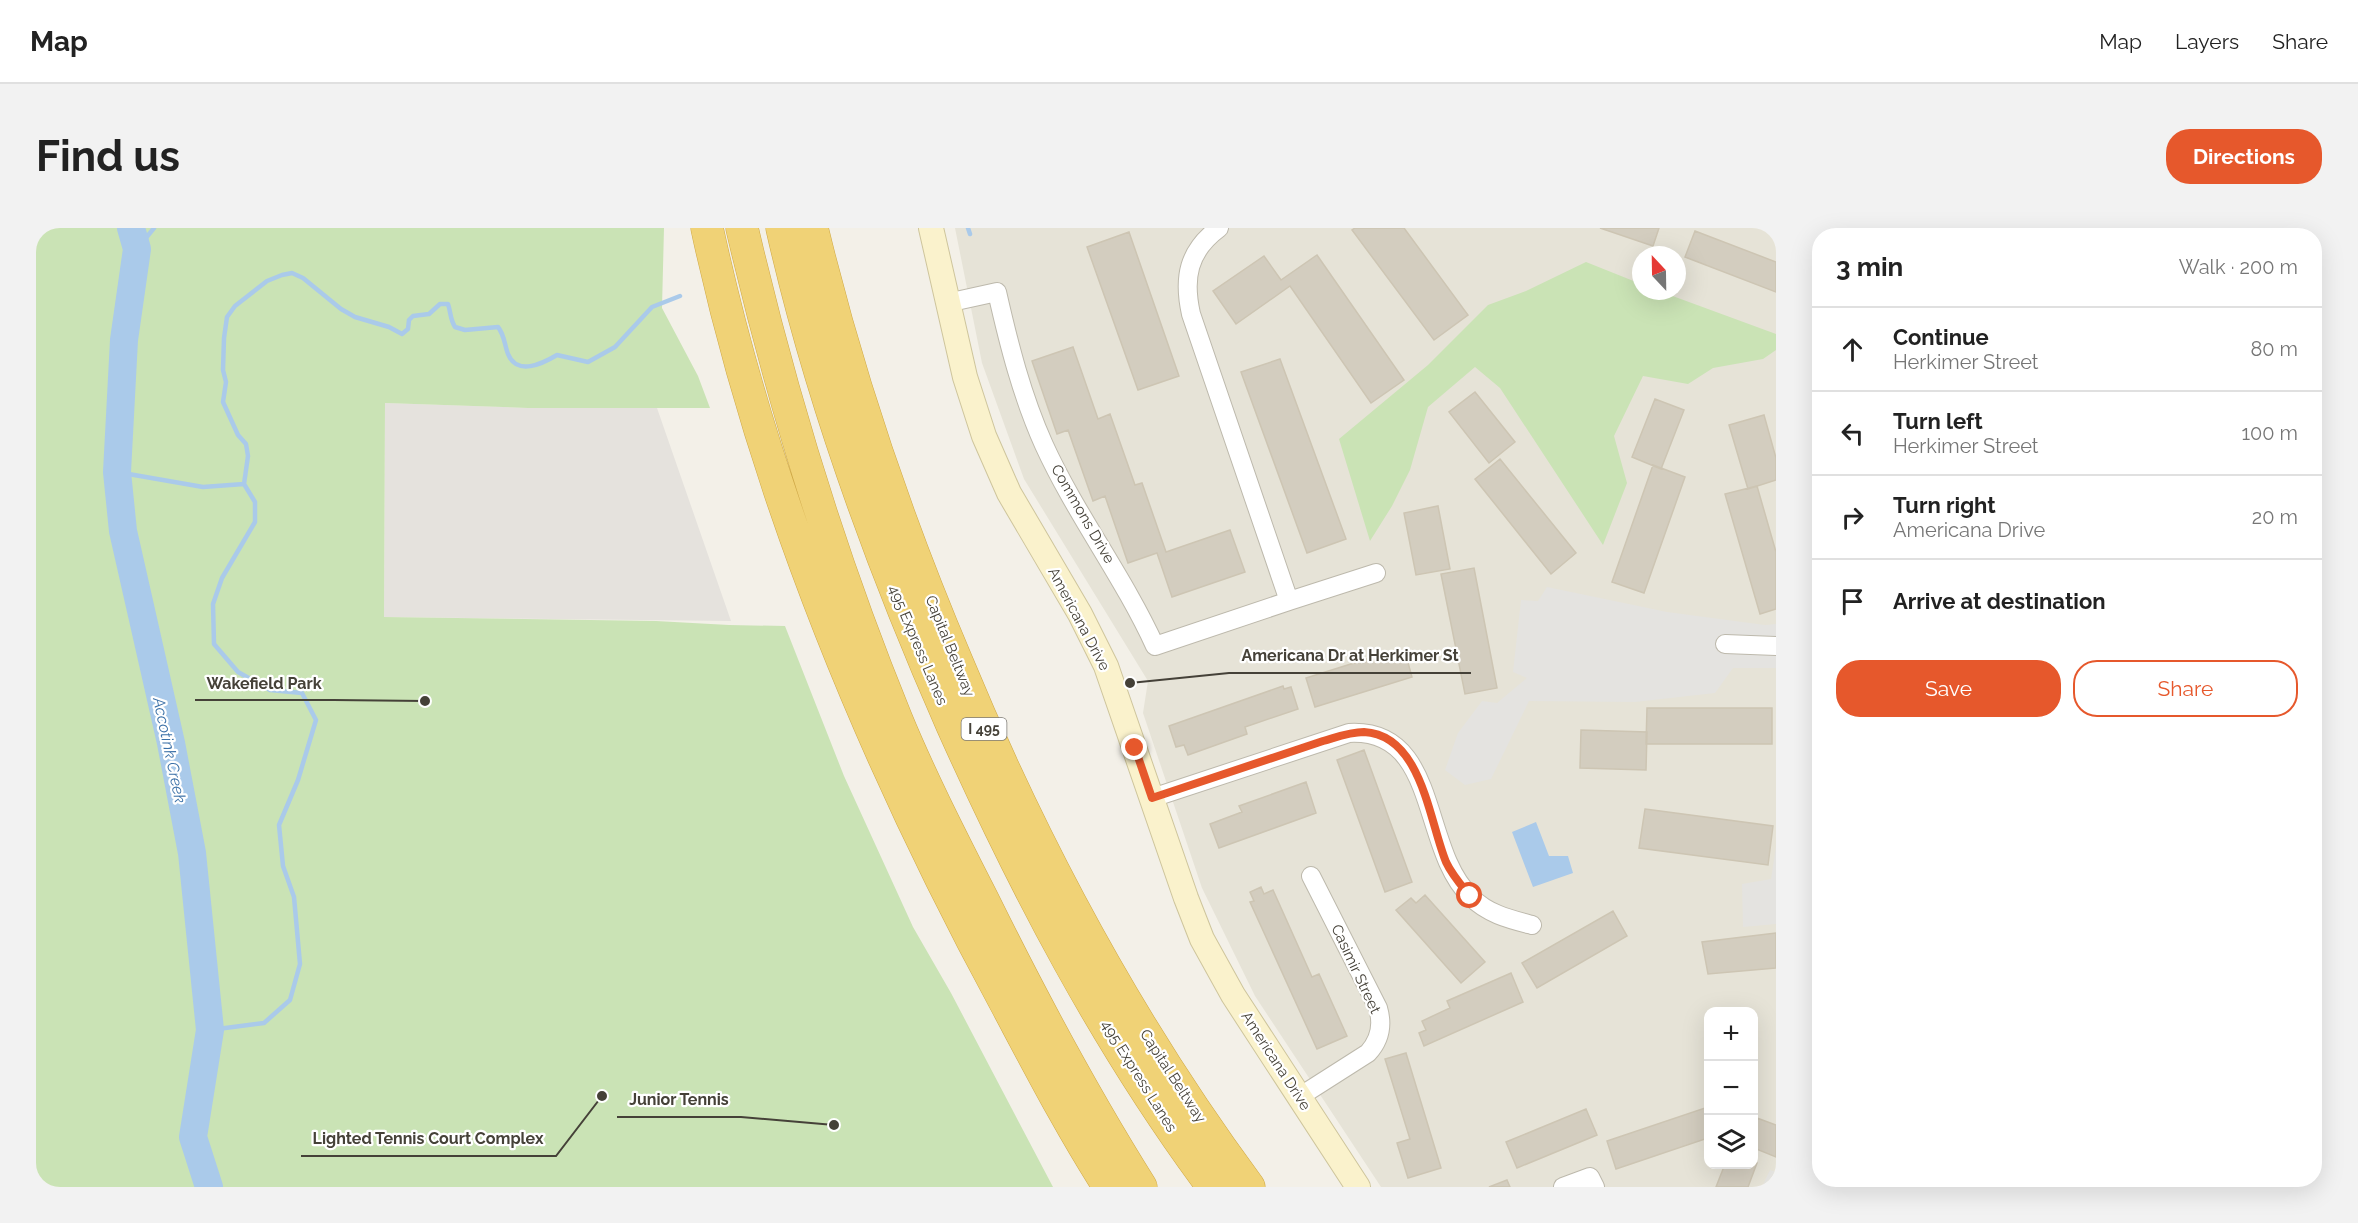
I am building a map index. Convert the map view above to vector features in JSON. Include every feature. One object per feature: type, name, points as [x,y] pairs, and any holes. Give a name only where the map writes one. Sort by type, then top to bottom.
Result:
[{"type":"highway","points":[[707,228],[730,327],[764,443],[783,504],[836,648],[891,774],[949,895],[1106,1187]]},
{"type":"highway","points":[[742,228],[777,368],[810,479],[842,576],[892,708],[950,836],[1013,960],[1089,1101],[1141,1187]]},
{"type":"highway","name":"495 Express Lanes","points":[[782,228],[798,296],[845,454],[870,527],[922,657],[988,805],[1031,891],[1090,998],[1137,1075],[1213,1187]]},
{"type":"highway","name":"Capital Beltway","points":[[812,228],[827,291],[880,466],[922,579],[985,730],[1066,897],[1117,988],[1182,1092],[1249,1187]]},
{"type":"highway","points":[[1137,1075],[1204,1187]]},
{"type":"highway","points":[[1089,1101],[1150,1187]]},
{"type":"street","name":"Americana Drive","points":[[932,228],[964,377],[984,436],[1009,493],[1080,614],[1106,666],[1202,939],[1233,995],[1359,1187]]},
{"type":"street","points":[[1219,228],[1204,239],[1187,271],[1186,294],[1289,601]]},
{"type":"street","name":"Commons Drive","points":[[947,303],[997,292],[1013,362],[1045,447],[1141,616],[1155,646],[1376,573]]},
{"type":"street","points":[[1725,644],[1776,646]]},
{"type":"street","points":[[1152,798],[1349,733],[1377,735],[1398,748],[1414,769],[1446,861],[1459,883],[1470,896],[1493,913],[1532,925]]},
{"type":"street","name":"Casimir Street","points":[[1299,1097],[1368,1053],[1375,1045],[1380,1025],[1378,1008],[1311,876]]},
{"type":"street","points":[[1563,1187],[1590,1177],[1595,1187]]},
{"type":"shaded area","points":[[955,228],[1776,228],[1776,1187],[1381,1187],[1255,996],[1202,888],[1143,713],[1148,681],[1024,479],[982,363]]},
{"type":"shaded area","points":[[385,403],[528,408],[657,408],[731,621],[384,617]]},
{"type":"shaded area","points":[[1547,587],[1667,612],[1765,625],[1776,624],[1776,668],[1733,668],[1715,693],[1635,702],[1529,701],[1491,779],[1465,785],[1445,770],[1458,733],[1482,701],[1497,703],[1527,678],[1513,672],[1521,600],[1538,601]]},
{"type":"shaded area","points":[[1776,847],[1776,924],[1743,927],[1742,884],[1771,879]]},
{"type":"shaded area","points":[[1770,1170],[1776,1172],[1776,1187],[1762,1187]]},
{"type":"green space","points":[[36,228],[664,228],[662,308],[698,376],[710,408],[528,408],[385,403],[384,617],[656,621],[785,626],[844,776],[913,927],[951,993],[1053,1187],[36,1187]]},
{"type":"green space","points":[[1586,262],[1632,280],[1632,300],[1683,300],[1776,334],[1776,350],[1763,359],[1713,368],[1688,384],[1643,376],[1614,436],[1627,483],[1603,545],[1500,388],[1475,367],[1428,407],[1410,470],[1392,506],[1370,541],[1339,439],[1428,365],[1488,305],[1526,291]]},
{"type":"water","points":[[1536,822],[1549,856],[1568,856],[1573,873],[1533,887],[1512,832]]},
{"type":"building","points":[[1355,228],[1404,228],[1468,315],[1434,340],[1352,230]]},
{"type":"building","points":[[1600,228],[1659,228],[1653,246]]},
{"type":"building","points":[[1695,231],[1776,262],[1776,292],[1686,257]]},
{"type":"building","points":[[1129,232],[1179,376],[1138,390],[1087,247]]},
{"type":"building","points":[[1317,255],[1404,380],[1371,403],[1290,286],[1236,324],[1213,291],[1264,256],[1281,280]]},
{"type":"building","points":[[1073,347],[1098,419],[1110,414],[1135,485],[1142,483],[1166,552],[1230,530],[1245,572],[1172,597],[1157,553],[1128,563],[1105,496],[1093,501],[1068,430],[1057,434],[1032,361]]},
{"type":"building","points":[[1280,359],[1346,539],[1307,553],[1241,372]]},
{"type":"building","points":[[1475,392],[1515,442],[1489,463],[1449,412]]},
{"type":"building","points":[[1655,399],[1684,410],[1661,469],[1632,457]]},
{"type":"building","points":[[1764,415],[1776,458],[1776,480],[1748,489],[1729,425]]},
{"type":"building","points":[[1500,459],[1576,553],[1551,574],[1475,479]]},
{"type":"building","points":[[1653,465],[1685,477],[1644,593],[1612,582]]},
{"type":"building","points":[[1757,486],[1776,552],[1776,609],[1760,614],[1725,494]]},
{"type":"building","points":[[1438,506],[1450,569],[1416,575],[1404,513]]},
{"type":"building","points":[[1474,568],[1497,688],[1465,694],[1441,574]]},
{"type":"building","points":[[1405,652],[1412,677],[1315,707],[1306,678],[1370,658],[1371,662]]},
{"type":"building","points":[[1283,686],[1284,689],[1291,687],[1298,709],[1245,727],[1247,734],[1188,755],[1184,745],[1176,747],[1169,726]]},
{"type":"building","points":[[1647,708],[1772,708],[1772,744],[1646,744]]},
{"type":"building","points":[[1581,730],[1647,732],[1646,770],[1580,768]]},
{"type":"building","points":[[1364,750],[1412,882],[1385,892],[1337,760]]},
{"type":"building","points":[[1306,782],[1316,813],[1219,848],[1210,824],[1242,812],[1239,806]]},
{"type":"building","points":[[1645,809],[1773,826],[1768,865],[1639,848]]},
{"type":"building","points":[[1261,887],[1264,894],[1273,890],[1312,977],[1319,974],[1347,1036],[1317,1049],[1250,902],[1254,901],[1250,892]]},
{"type":"building","points":[[1425,895],[1485,962],[1461,983],[1396,910],[1411,898],[1416,903]]},
{"type":"building","points":[[1613,911],[1627,936],[1537,988],[1522,963]]},
{"type":"building","points":[[1776,933],[1776,968],[1708,974],[1702,942]]},
{"type":"building","points":[[1511,973],[1523,1002],[1424,1046],[1419,1033],[1426,1030],[1422,1021],[1450,1008],[1447,1001]]},
{"type":"building","points":[[1406,1053],[1441,1168],[1408,1178],[1397,1143],[1410,1139],[1385,1059]]},
{"type":"building","points":[[1704,1108],[1704,1139],[1616,1169],[1607,1141]]},
{"type":"building","points":[[1586,1109],[1597,1135],[1517,1168],[1506,1142]]},
{"type":"building","points":[[1758,1118],[1776,1125],[1776,1157],[1758,1150]]},
{"type":"building","points":[[1723,1169],[1755,1169],[1748,1187],[1716,1187]]},
{"type":"building","points":[[1507,1180],[1510,1187],[1489,1187]]},
{"type":"waterway","name":"Accotink Creek","points":[[131,228],[137,249],[124,340],[117,472],[123,531],[171,743],[192,853],[210,1030],[193,1137],[209,1187]]},
{"type":"waterway","points":[[137,249],[154,228]]},
{"type":"waterway","points":[[968,228],[970,234]]},
{"type":"waterway","points":[[244,484],[248,456],[246,444],[238,435],[223,402],[226,382],[223,370],[224,338],[227,317],[235,306],[267,281],[292,273],[303,278],[341,309],[355,317],[389,327],[402,334],[408,329],[409,320],[413,316],[429,314],[440,304],[448,304],[455,327],[465,330],[498,327],[512,361],[524,366],[544,362],[557,355],[588,362],[615,347],[652,307],[680,296]]},
{"type":"waterway","name":"Accotink Creek","points":[[117,472],[203,487],[244,484],[255,502],[255,522],[222,578],[213,604],[214,644],[238,672],[270,690],[302,693],[316,720],[298,780],[279,825],[283,866],[294,897],[300,964],[290,1000],[264,1023],[210,1030]]},
{"type":"place","name":"Americana Dr at Herkimer St","points":[[1130,683]]},
{"type":"place","name":"Wakefield Park","points":[[425,701]]},
{"type":"place","name":"Lighted Tennis Court Complex","points":[[602,1096]]},
{"type":"place","name":"Junior Tennis","points":[[834,1125]]},
{"type":"route","points":[[1135,748],[1152,798],[1349,733],[1364,732],[1377,735],[1389,741],[1408,758],[1422,789],[1446,861],[1452,873],[1470,896]]}]
